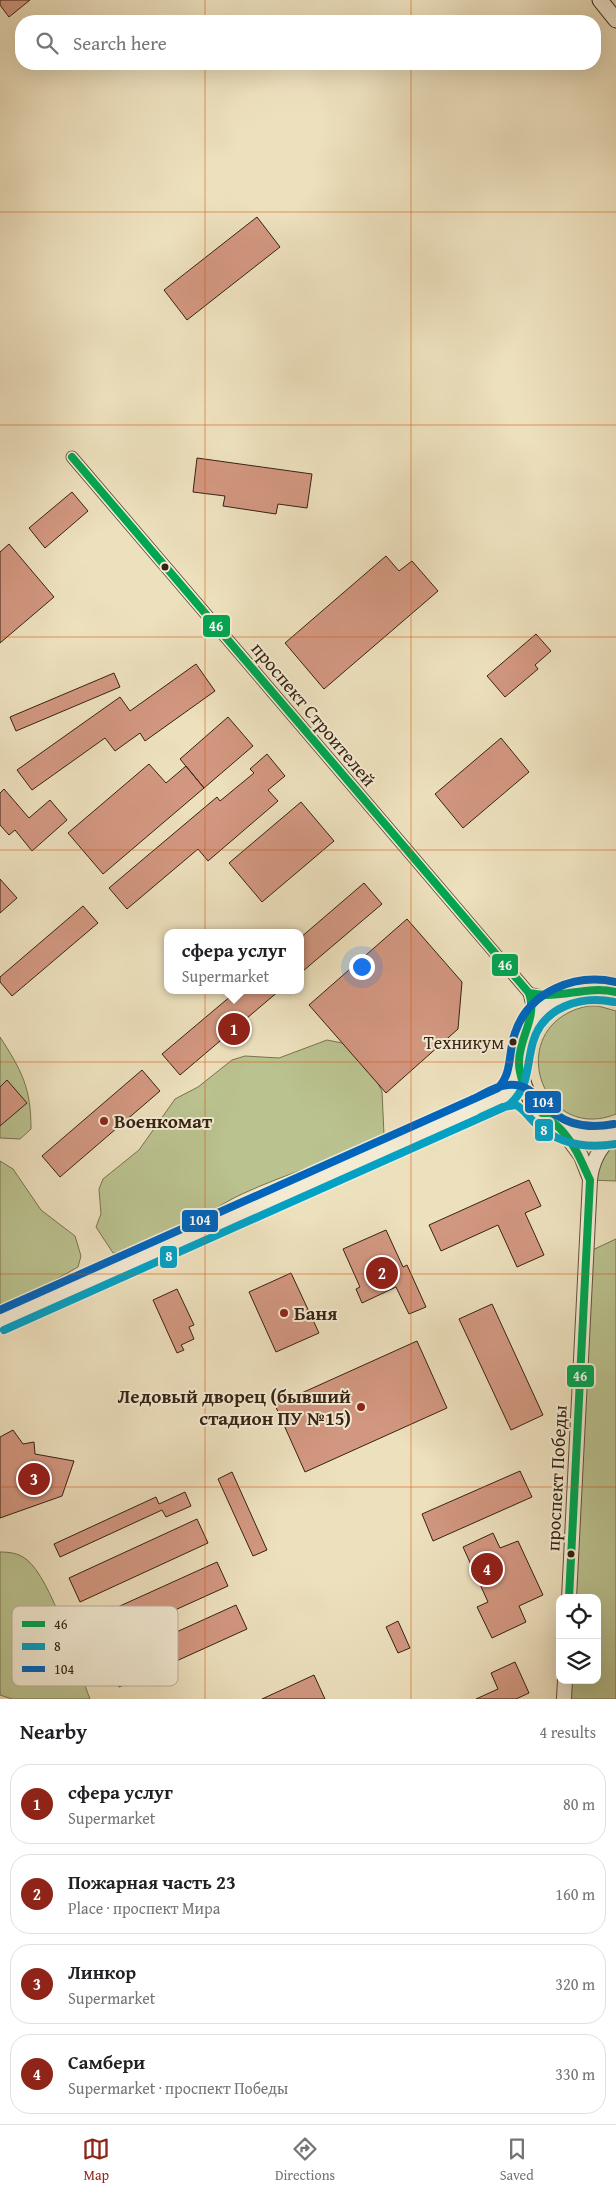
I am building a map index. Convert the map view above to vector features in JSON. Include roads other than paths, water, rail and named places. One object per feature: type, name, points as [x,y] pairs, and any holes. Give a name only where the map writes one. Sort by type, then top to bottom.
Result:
[{"type":"main road","points":[[600,0],[616,20]]},
{"type":"main road","points":[[616,992],[586,988],[560,996],[543,1008],[530,1024],[524,1037],[519,1064],[525,1090],[531,1103],[545,1118],[562,1130],[588,1137],[616,1134]]},
{"type":"street","name":"проспект Строителей","points":[[72,457],[529,993]]},
{"type":"street","points":[[530,1024],[533,1010],[529,993],[545,997],[560,996]]},
{"type":"street","points":[[504,1096],[518,1078],[519,1064]]},
{"type":"street","points":[[0,1321],[504,1096],[521,1096],[531,1103]]},
{"type":"street","points":[[562,1130],[581,1156],[590,1180]]},
{"type":"street","points":[[590,1180],[591,1169],[598,1152],[616,1134]]},
{"type":"street","name":"проспект Победы","points":[[569,1594],[590,1180]]},
{"type":"street","points":[[564,1699],[565,1684]]},
{"type":"place","name":"сфера услуг","points":[[234,1029]]},
{"type":"place","name":"Техникум","points":[[513,1042]]},
{"type":"place","name":"Военкомат","points":[[104,1121]]},
{"type":"place","name":"Пожарная часть 23","points":[[382,1273]]},
{"type":"place","name":"Баня","points":[[284,1313]]},
{"type":"place","name":"Ледовый дворец (бывший cтадион ПУ №15)","points":[[361,1407]]},
{"type":"place","name":"Линкор","points":[[34,1479]]},
{"type":"place","name":"Самбери","points":[[487,1569]]}]
